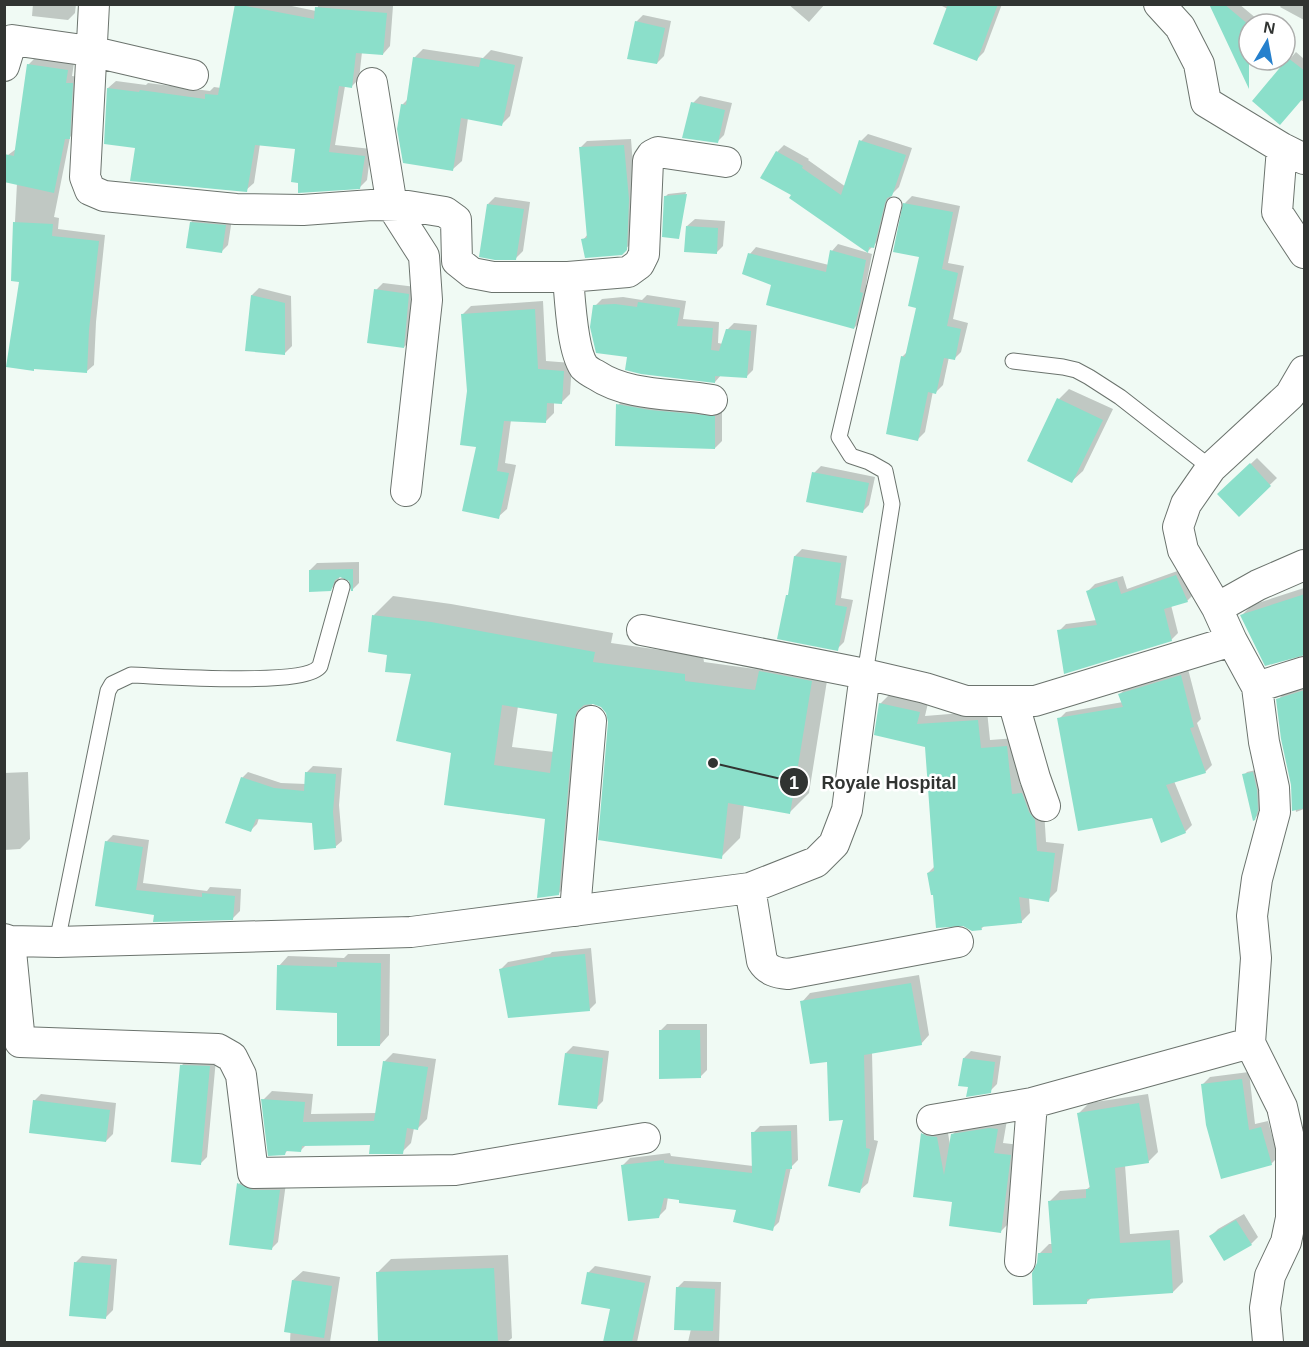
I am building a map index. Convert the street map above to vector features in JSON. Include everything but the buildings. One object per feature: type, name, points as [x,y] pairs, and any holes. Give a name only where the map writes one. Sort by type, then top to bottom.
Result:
[{"type":"street","points":[[94,4],[85,177],[90,190],[104,196],[236,209],[303,210],[372,205],[445,212],[456,220],[458,261],[472,273],[493,277],[568,277],[628,272],[639,264],[644,254],[648,161],[652,155],[658,152],[726,162]]},
{"type":"street","points":[[1159,4],[1180,27],[1199,64],[1206,102],[1293,154],[1277,212],[1305,253]]},
{"type":"street","points":[[4,66],[12,40],[90,51],[193,75]]},
{"type":"street","points":[[372,83],[392,206],[424,256],[428,300],[406,491]]},
{"type":"street","points":[[568,277],[574,340],[585,368],[608,383],[631,389],[712,400]]},
{"type":"street","points":[[1268,1342],[1265,1308],[1270,1276],[1298,1218],[1291,1148],[1282,1107],[1250,1043],[1256,958],[1252,916],[1257,879],[1275,812],[1274,788],[1264,742],[1257,687],[1217,608],[1183,550],[1178,526],[1186,504],[1211,468],[1300,388]]},
{"type":"street","points":[[1217,608],[1258,585],[1305,565]]},
{"type":"street","points":[[642,630],[865,674],[925,688],[966,701],[1035,701],[1232,640]]},
{"type":"street","points":[[1257,687],[1305,672]]},
{"type":"street","points":[[645,1138],[455,1170],[253,1173],[241,1075],[232,1057],[218,1049],[20,1042],[7,940],[57,942],[411,932],[750,888],[816,862],[834,844],[847,810],[865,674]]},
{"type":"street","points":[[1013,701],[1035,778],[1046,806]]},
{"type":"street","points":[[575,911],[591,721]]},
{"type":"street","points":[[750,888],[762,961],[773,972],[788,974],[958,942]]},
{"type":"street","points":[[932,1120],[1032,1103],[1250,1043]]},
{"type":"street","points":[[1020,1261],[1032,1103]]},
{"type":"lane","points":[[865,674],[892,504],[885,471],[851,456],[839,437],[894,205]]},
{"type":"lane","points":[[1013,361],[1076,370],[1089,377],[1120,397],[1211,468]]},
{"type":"lane","points":[[57,942],[108,691],[112,684],[131,675],[268,679],[314,672],[320,666],[342,587]]},
{"type":"place","name":"Royale Hospital","points":[[713,763]]}]
